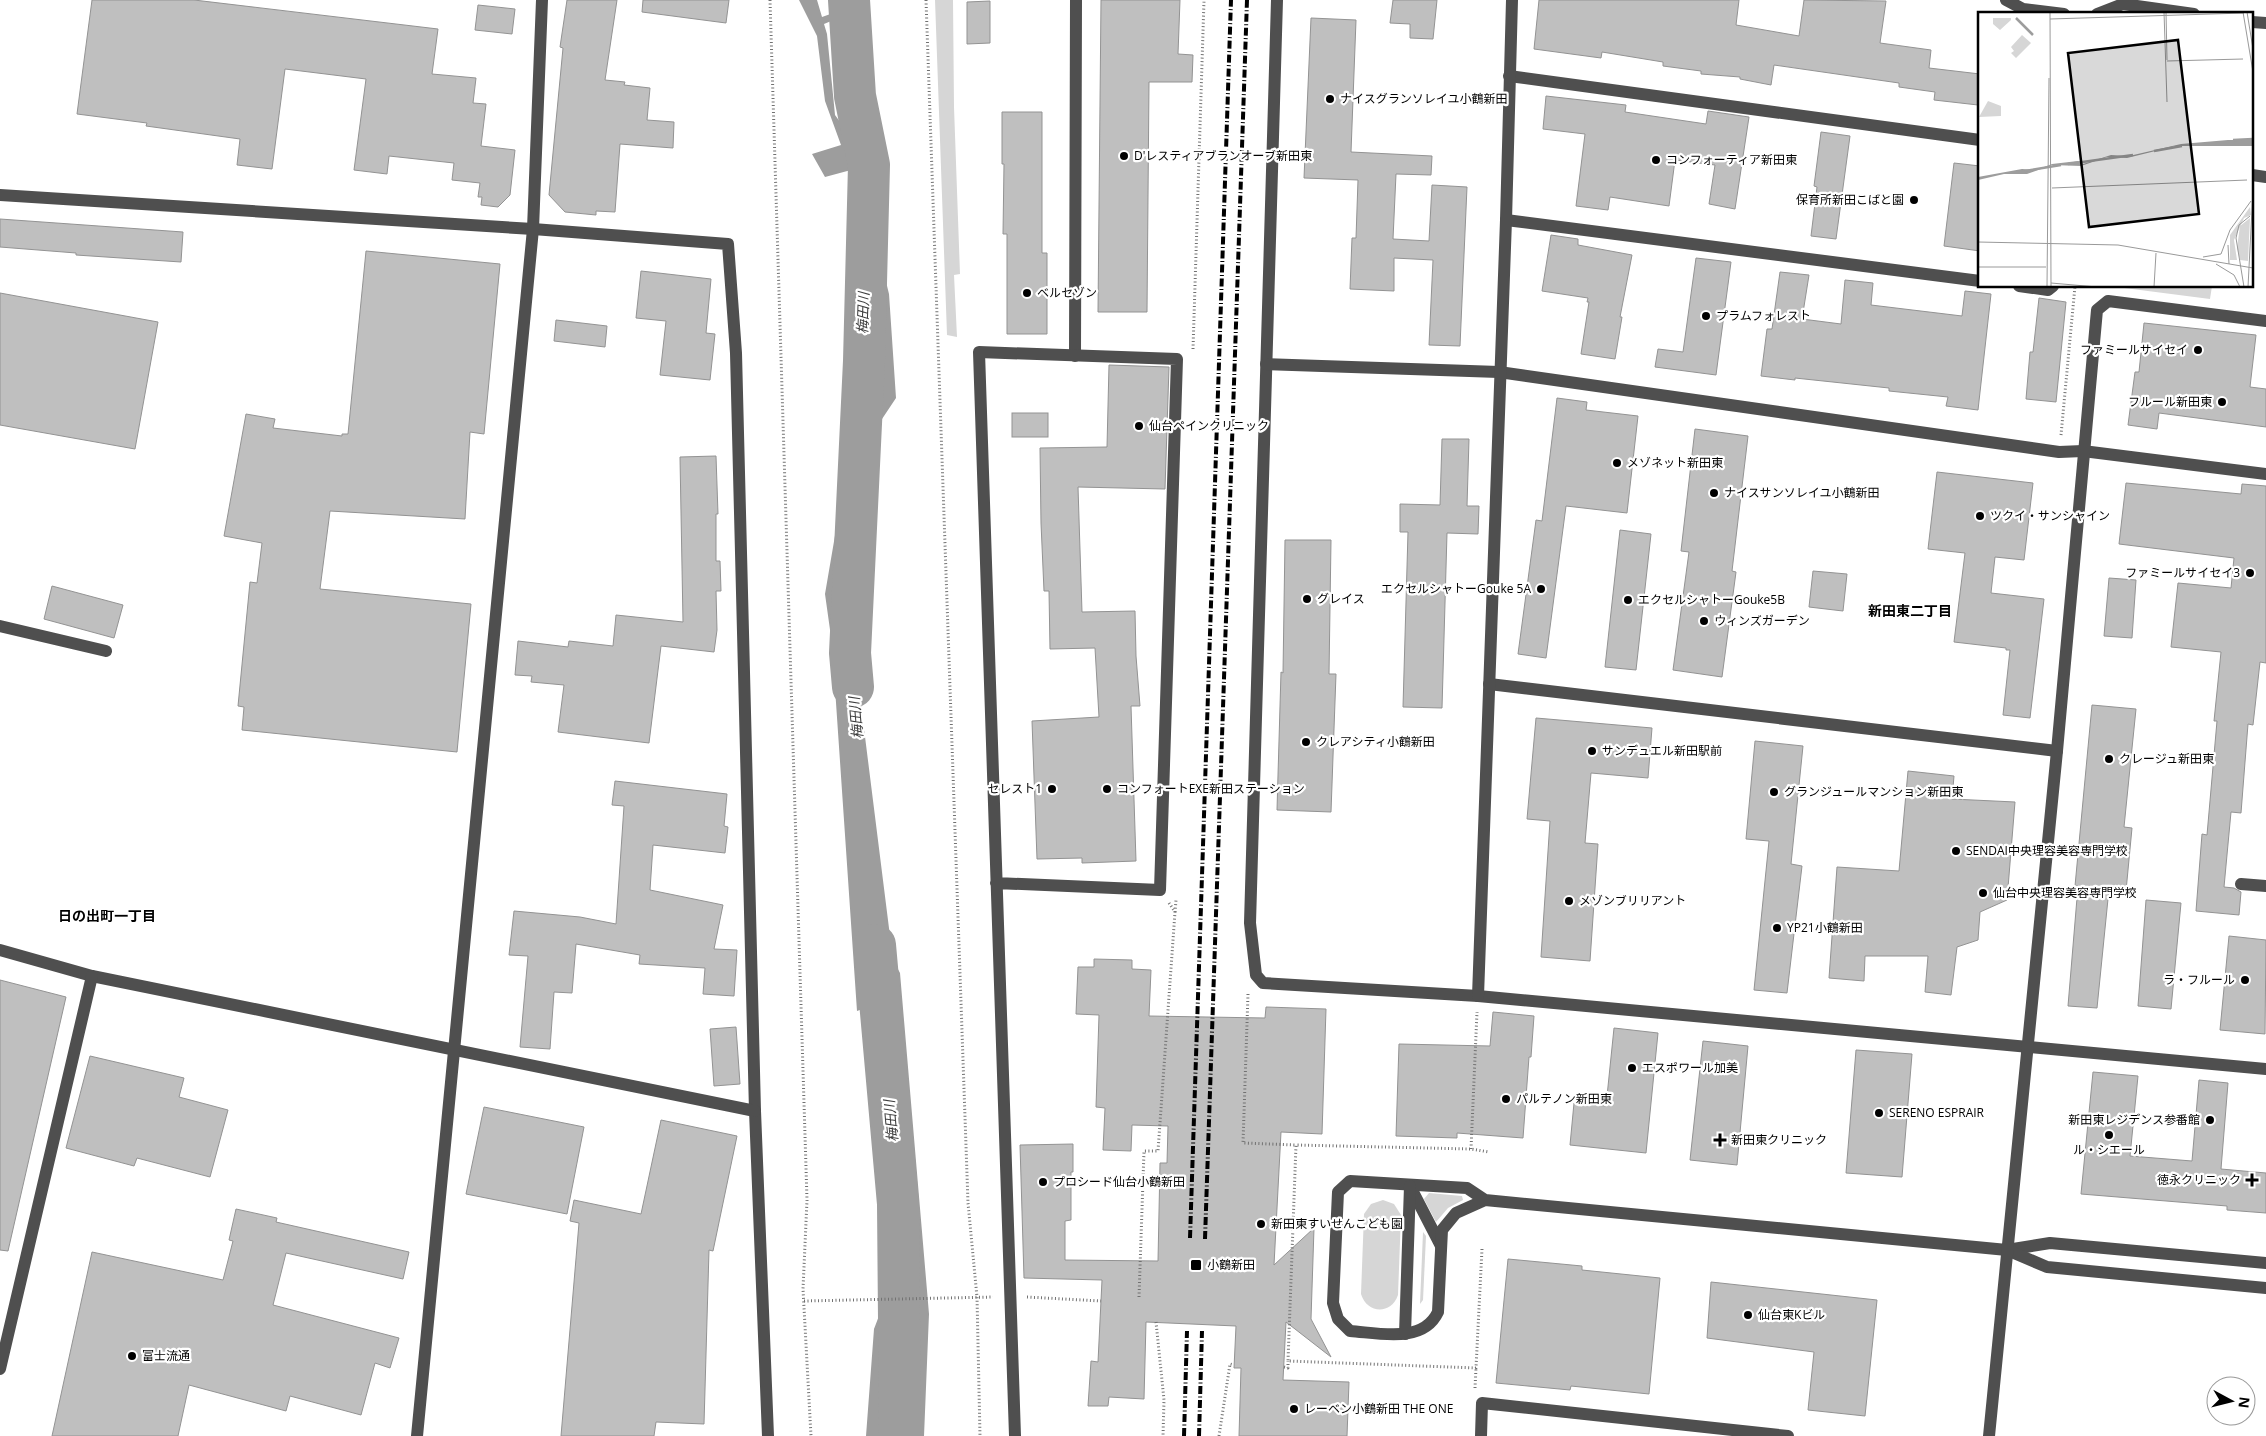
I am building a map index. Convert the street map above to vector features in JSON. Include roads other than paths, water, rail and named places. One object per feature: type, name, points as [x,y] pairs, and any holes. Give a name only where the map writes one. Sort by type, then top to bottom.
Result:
[{"type":"street","points":[[417,1436],[533,229],[542,0]]},
{"type":"street","points":[[1075,356],[1076,0]]},
{"type":"street","points":[[1277,0],[1250,923],[1256,975],[1263,983],[1478,996],[2266,1069]]},
{"type":"street","points":[[1478,996],[1499,372],[1506,220],[1512,0]]},
{"type":"street","points":[[2006,0],[2023,9],[2048,12]]},
{"type":"street","points":[[2103,12],[2122,4],[2180,12]]},
{"type":"street","points":[[1509,76],[1978,140]]},
{"type":"street","points":[[0,196],[533,229],[728,244],[736,353],[755,1111],[768,1436]]},
{"type":"street","points":[[1506,220],[1978,281]]},
{"type":"street","points":[[2034,288],[2048,290],[2050,288]]},
{"type":"street","points":[[1989,1436],[2057,751],[2097,310],[2108,300],[2266,321]]},
{"type":"street","points":[[996,883],[1160,890],[1178,359],[979,352],[996,883],[1015,1436]]},
{"type":"street","points":[[1266,364],[1499,372],[2059,452],[2083,451],[2266,474]]},
{"type":"street","points":[[0,626],[106,651]]},
{"type":"street","points":[[1489,684],[2057,751]]},
{"type":"street","points":[[2240,884],[2266,886]]},
{"type":"street","points":[[0,950],[92,976],[755,1111]]},
{"type":"street","points":[[0,1369],[92,976]]},
{"type":"street","points":[[1485,1200],[1456,1213],[1446,1222],[1442,1230],[1438,1312],[1433,1322],[1422,1330],[1405,1334],[1350,1331],[1338,1319],[1333,1303],[1338,1192],[1350,1181],[1467,1188],[1485,1200],[2007,1250],[2050,1243],[2266,1263]]},
{"type":"street","points":[[1410,1186],[1441,1246]]},
{"type":"street","points":[[1405,1334],[1410,1186]]},
{"type":"street","points":[[2007,1250],[2047,1268],[2266,1288]]},
{"type":"street","points":[[1480,1436],[1482,1403],[1788,1436]]},
{"type":"water","points":[[799,0],[817,0],[822,17],[853,6],[854,0],[862,0],[860,9],[824,24],[827,34],[835,115],[856,144],[872,224],[889,294],[896,398],[856,458],[850,617],[893,960],[900,973],[929,1314],[924,1436],[866,1436],[874,1329],[909,1237],[893,998],[857,1011],[832,644],[825,594],[857,407],[875,342],[867,261],[851,233],[851,170],[825,177],[812,154],[841,145],[825,101],[817,36]]},
{"type":"waterway","name":"梅田川","points":[[849,0],[855,96],[869,165],[864,361],[850,653],[853,687]]},
{"type":"waterway","name":"梅田川","points":[[875,945],[898,1204],[900,1436]]},
{"type":"railway","points":[[1190,1238],[1231,0]]},
{"type":"railway","points":[[1205,1239],[1247,0]]},
{"type":"railway","points":[[1184,1436],[1187,1331]]},
{"type":"railway","points":[[1199,1436],[1202,1331]]},
{"type":"place","name":"ナイスグランソレイユ小鶴新田","points":[[1330,99]]},
{"type":"place","name":"D'レスティアブランオーブ新田東","points":[[1124,156]]},
{"type":"place","name":"コンフォーティア新田東","points":[[1656,160]]},
{"type":"place","name":"保育所新田こばと園","points":[[1914,200]]},
{"type":"place","name":"ベルセゾン","points":[[1027,293]]},
{"type":"place","name":"プラムフォレスト","points":[[1706,316]]},
{"type":"place","name":"ファミールサイセイ","points":[[2198,350]]},
{"type":"place","name":"フルール新田東","points":[[2222,402]]},
{"type":"place","name":"仙台ペインクリニック","points":[[1139,426]]},
{"type":"place","name":"メゾネット新田東","points":[[1617,463]]},
{"type":"place","name":"ナイスサンソレイユ小鶴新田","points":[[1714,493]]},
{"type":"place","name":"ツクイ・サンシャイン","points":[[1980,516]]},
{"type":"place","name":"ファミールサイセイ3","points":[[2250,573]]},
{"type":"place","name":"エクセルシャトーGouke 5A","points":[[1541,589]]},
{"type":"place","name":"グレイス","points":[[1307,599]]},
{"type":"place","name":"エクセルシャトーGouke5B","points":[[1628,600]]},
{"type":"place","name":"ウィンズガーデン","points":[[1704,621]]},
{"type":"place","name":"クレアシティ小鶴新田","points":[[1306,742]]},
{"type":"place","name":"サンデュエル新田駅前","points":[[1592,751]]},
{"type":"place","name":"クレージュ新田東","points":[[2109,759]]},
{"type":"place","name":"セレスト1","points":[[1052,789]]},
{"type":"place","name":"コンフォートEXE新田ステーション","points":[[1107,789]]},
{"type":"place","name":"グランジュールマンション新田東","points":[[1774,792]]},
{"type":"place","name":"SENDAI中央理容美容専門学校","points":[[1956,851]]},
{"type":"place","name":"仙台中央理容美容専門学校","points":[[1983,893]]},
{"type":"place","name":"メゾンブリリアント","points":[[1569,901]]},
{"type":"place","name":"YP21小鶴新田","points":[[1777,928]]},
{"type":"place","name":"ラ・フルール","points":[[2245,980]]},
{"type":"place","name":"エスポワール加美","points":[[1632,1068]]},
{"type":"place","name":"パルテノン新田東","points":[[1506,1099]]},
{"type":"place","name":"SERENO ESPRAIR","points":[[1879,1113]]},
{"type":"place","name":"新田東レジデンス参番館","points":[[2210,1120]]},
{"type":"place","name":"ル・シエール","points":[[2109,1135]]},
{"type":"place","name":"新田東クリニック","points":[[1720,1140]]},
{"type":"place","name":"徳永クリニック","points":[[2252,1180]]},
{"type":"place","name":"プロシード仙台小鶴新田","points":[[1043,1182]]},
{"type":"place","name":"新田東すいせんこども園","points":[[1261,1224]]},
{"type":"place","name":"小鶴新田","points":[[1196,1265]]},
{"type":"place","name":"仙台東Kビル","points":[[1748,1315]]},
{"type":"place","name":"富士流通","points":[[132,1356]]},
{"type":"place","name":"レーベン小鶴新田 THE ONE","points":[[1294,1409]]},
{"type":"district","name":"新田東二丁目","points":[[1910,611]]},
{"type":"district","name":"日の出町一丁目","points":[[107,916]]}]
